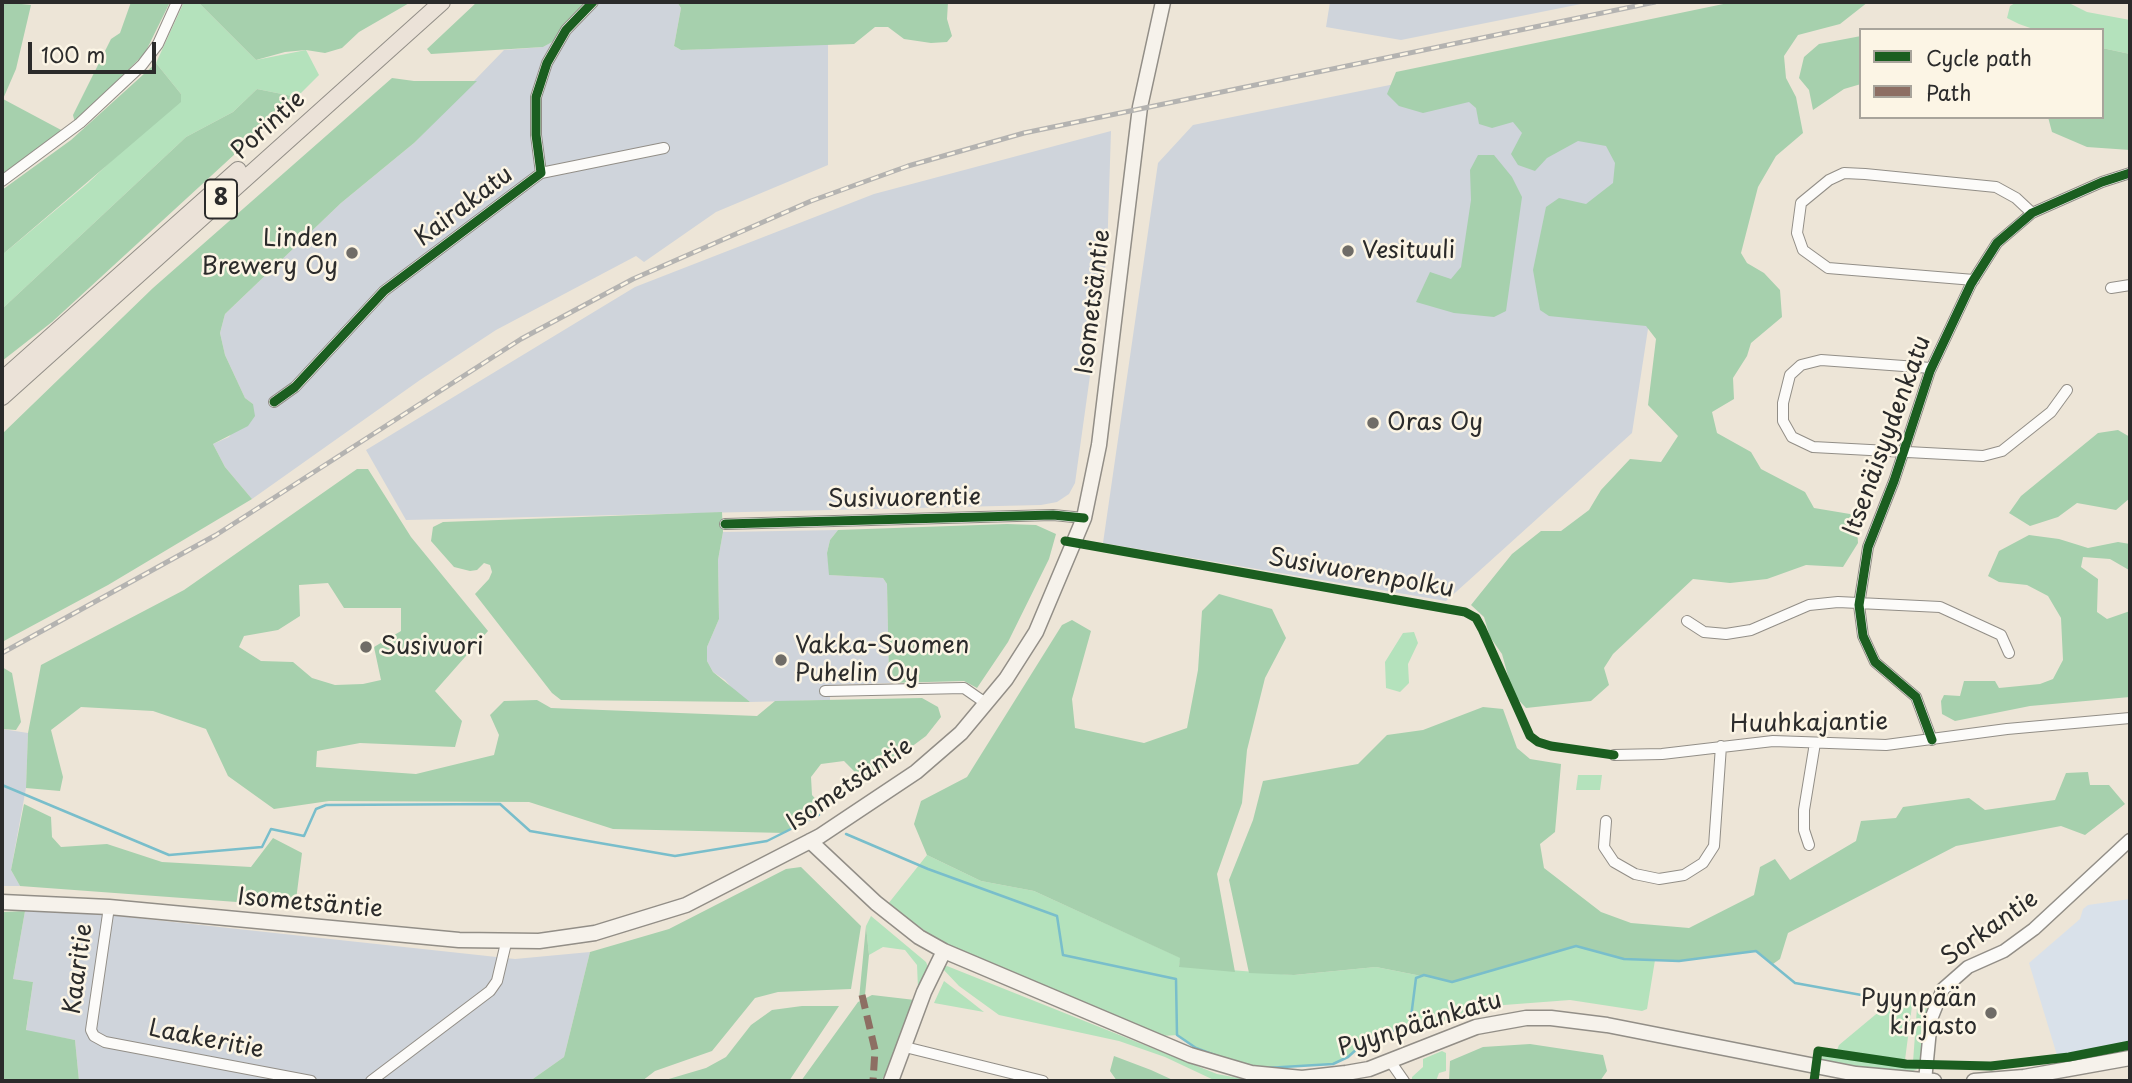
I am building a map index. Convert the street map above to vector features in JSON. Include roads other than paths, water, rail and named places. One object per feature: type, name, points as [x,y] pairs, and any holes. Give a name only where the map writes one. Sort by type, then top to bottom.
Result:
[{"type":"highway","name":"Porintie","points":[[2,380],[427,2]]},
{"type":"highway","name":"Porintie","points":[[2,397],[442,2]]},
{"type":"main road","name":"Isometsäntie","points":[[2,902],[109,907],[311,928],[506,943],[595,933],[655,917],[709,895],[854,816],[916,772],[961,733],[987,704],[1035,632],[1084,518],[1099,445],[1140,107],[1163,2]]},
{"type":"main road","name":"Pyynpäänkatu","points":[[810,841],[876,903],[912,931],[944,951],[1017,984],[1223,1067],[1251,1073],[1302,1077],[1346,1073],[1390,1061],[1476,1027],[1526,1018],[1551,1018],[1607,1025],[1833,1076],[1934,1081]]},
{"type":"main road","points":[[891,1081],[924,992],[944,951]]},
{"type":"main road","points":[[1974,1081],[2062,1076],[2130,1058]]},
{"type":"street","points":[[2,181],[80,123],[142,65],[158,44],[177,2]]},
{"type":"street","name":"Kairakatu","points":[[541,173],[536,135],[536,97],[547,63],[566,30],[593,2]]},
{"type":"street","name":"Kairakatu","points":[[274,402],[295,387],[384,291],[541,173],[664,148]]},
{"type":"street","points":[[1974,279],[1828,268],[1803,250],[1797,233],[1801,202],[1829,180],[1844,173],[1865,174],[1996,187],[2016,198],[2032,213]]},
{"type":"street","name":"Itsenäisyydenkatu","points":[[1932,740],[1916,697],[1875,662],[1863,636],[1859,604],[1868,547],[1931,368],[1974,279],[1997,243],[2032,213],[2130,175]]},
{"type":"street","points":[[2111,288],[2130,285]]},
{"type":"street","points":[[1931,368],[1821,360],[1801,365],[1790,375],[1783,402],[1783,421],[1792,437],[1813,447],[1903,452],[1914,450],[1983,456],[2002,451],[2051,412],[2067,390]]},
{"type":"street","name":"Susivuorentie","points":[[725,524],[1039,515],[1084,518]]},
{"type":"street","points":[[1687,621],[1704,632],[1726,634],[1751,630],[1809,605],[1940,607],[2001,635],[2009,653]]},
{"type":"street","points":[[825,691],[964,688],[987,704]]},
{"type":"street","name":"Huuhkajantie","points":[[1614,755],[1662,754],[1773,741],[1886,745],[2007,729],[2130,718]]},
{"type":"street","points":[[1810,845],[1804,830],[1804,810],[1815,743]]},
{"type":"street","points":[[1606,821],[1604,847],[1614,862],[1635,874],[1659,879],[1684,875],[1703,863],[1714,846],[1721,746]]},
{"type":"street","name":"Sorkantie","points":[[1925,1081],[1931,1019],[1943,989],[1968,967],[2004,951],[2034,929],[2130,840]]},
{"type":"street","name":"Kaaritie","points":[[94,1036],[91,1030],[109,907]]},
{"type":"street","points":[[371,1081],[489,991],[497,981],[506,943]]},
{"type":"street","name":"Laakeritie","points":[[94,1036],[105,1042],[311,1081]]},
{"type":"street","points":[[905,1047],[1042,1081]]},
{"type":"street","points":[[1390,1061],[1405,1081]]},
{"type":"waterway","points":[[2,785],[169,855],[262,847],[271,829],[304,836],[316,809],[326,805],[500,804],[530,831],[675,856],[767,841],[819,815]]},
{"type":"waterway","points":[[846,834],[928,869],[1057,916],[1063,955],[1176,979],[1177,1035],[1196,1048],[1220,1057]]},
{"type":"waterway","points":[[1266,1068],[1333,1064],[1348,1057],[1367,1040],[1410,1025],[1416,978],[1424,975],[1452,982],[1576,946],[1624,959],[1679,961],[1756,951],[1795,983],[1878,998]]},
{"type":"railway","points":[[2,653],[216,535],[521,339],[633,279],[811,201],[908,166],[1024,133],[1655,2]]},
{"type":"place","name":"Vesituuli","points":[[1348,251]]},
{"type":"place","name":"Linden Brewery Oy","points":[[352,253]]},
{"type":"place","name":"Oras Oy","points":[[1373,423]]},
{"type":"place","name":"Susivuori","points":[[366,647]]},
{"type":"place","name":"Vakka-Suomen Puhelin Oy","points":[[781,660]]},
{"type":"place","name":"Pyynpään kirjasto","points":[[1991,1013]]}]
